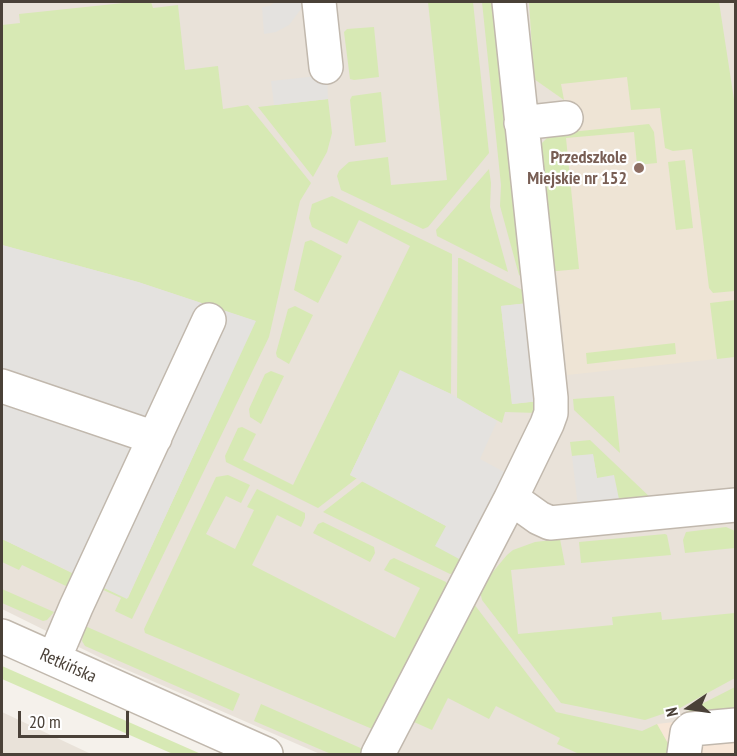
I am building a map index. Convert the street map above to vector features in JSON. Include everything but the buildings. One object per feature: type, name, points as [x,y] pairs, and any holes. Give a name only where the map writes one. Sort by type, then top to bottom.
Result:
[{"type":"street","points":[[319,2],[326,67]]},
{"type":"street","points":[[378,754],[540,441],[551,412],[509,2]]},
{"type":"street","points":[[521,123],[566,118]]},
{"type":"street","points":[[54,660],[209,320]]},
{"type":"street","points":[[2,386],[155,438]]},
{"type":"street","points":[[511,498],[550,523],[735,505]]},
{"type":"street","name":"Retkińska","points":[[2,636],[266,754]]},
{"type":"street","points":[[684,754],[687,733],[691,729],[735,725]]},
{"type":"shaded area","points":[[2,2],[735,2],[735,754],[320,754],[111,663],[2,609]]},
{"type":"shaded area","points":[[275,2],[304,2],[289,25],[276,32],[264,34],[262,7],[270,6]]},
{"type":"shaded area","name":"Przedszkole Miejskie nr 152","points":[[529,2],[707,2],[735,189],[735,357],[567,375],[544,147],[568,132],[564,100],[534,79]]},
{"type":"shaded area","points":[[327,75],[328,99],[274,105],[271,81]]},
{"type":"shaded area","points":[[2,245],[138,282],[256,321],[127,599],[2,539]]},
{"type":"shaded area","points":[[529,303],[539,401],[512,404],[501,306]]},
{"type":"shaded area","points":[[400,370],[451,394],[497,421],[480,459],[506,473],[461,560],[435,546],[446,526],[350,475]]},
{"type":"shaded area","points":[[593,454],[597,478],[614,475],[620,504],[578,507],[572,456]]},
{"type":"shaded area","points":[[2,712],[91,754],[2,754]]},
{"type":"shaded area","points":[[735,715],[735,754],[660,754],[657,724]]},
{"type":"green space","points":[[151,2],[153,8],[178,5],[185,70],[218,66],[223,109],[248,105],[311,183],[300,201],[269,337],[132,619],[115,611],[121,598],[101,589],[102,587],[128,598],[255,321],[138,282],[2,245],[2,25],[20,23],[19,14]]},
{"type":"green space","points":[[428,2],[473,2],[489,153],[428,227],[423,229],[341,190],[337,176],[349,162],[388,157],[391,185],[447,180]]},
{"type":"green space","points":[[482,2],[498,2],[526,279],[519,275],[500,206],[501,185]]},
{"type":"green space","points":[[529,2],[719,2],[735,106],[735,291],[713,293],[709,288],[692,149],[673,151],[665,148],[660,108],[631,110],[627,77],[561,84],[564,100],[534,79]]},
{"type":"green space","points":[[374,27],[379,77],[350,79],[344,32],[347,29]]},
{"type":"green space","points":[[381,92],[386,142],[355,146],[350,100],[352,96]]},
{"type":"green space","points":[[328,99],[332,133],[327,152],[313,177],[258,107]]},
{"type":"green space","points":[[649,124],[654,132],[657,163],[637,165],[634,132],[566,138],[579,269],[547,272],[535,150],[551,134]]},
{"type":"green space","points":[[685,160],[693,228],[676,230],[668,162]]},
{"type":"green space","points":[[489,169],[490,207],[508,272],[437,236],[436,230]]},
{"type":"green space","points":[[332,196],[452,254],[451,394],[400,371],[350,475],[357,478],[318,508],[226,462],[225,456],[238,428],[242,427],[256,434],[243,460],[293,485],[410,246],[359,220],[347,244],[312,227],[309,218],[312,204]]},
{"type":"green space","points":[[311,240],[342,256],[318,303],[294,290],[305,242]]},
{"type":"green space","points":[[458,258],[528,293],[529,303],[501,306],[512,404],[539,401],[537,413],[505,412],[502,423],[457,399]]},
{"type":"green space","points":[[735,300],[735,357],[717,359],[710,303]]},
{"type":"green space","points":[[295,306],[313,315],[289,364],[277,357],[276,353],[288,309]]},
{"type":"green space","points":[[675,343],[676,354],[587,364],[586,353]]},
{"type":"green space","points":[[271,371],[284,376],[261,424],[250,417],[249,409],[265,374]]},
{"type":"green space","points":[[614,396],[620,453],[574,410],[573,399]]},
{"type":"green space","points":[[590,440],[653,500],[620,504],[597,478],[593,455],[572,456],[570,442]]},
{"type":"green space","points":[[228,475],[250,485],[241,503],[226,496],[206,534],[235,549],[254,510],[247,507],[257,489],[305,513],[301,527],[277,515],[252,565],[395,638],[420,588],[384,570],[390,560],[394,558],[446,582],[449,589],[377,731],[145,633],[144,629],[216,477]]},
{"type":"green space","points":[[363,481],[446,526],[461,560],[454,573],[450,574],[323,512]]},
{"type":"green space","points":[[323,522],[374,547],[375,553],[370,562],[313,533],[318,524]]},
{"type":"green space","points":[[726,527],[735,531],[735,548],[685,553],[683,540],[686,532]]},
{"type":"green space","points":[[665,534],[671,555],[581,563],[579,542]]},
{"type":"green space","points":[[2,539],[74,574],[68,587],[22,565],[19,570],[2,562]]},
{"type":"green space","points":[[560,539],[565,565],[511,570],[518,634],[613,625],[612,617],[661,612],[662,620],[735,613],[735,678],[680,708],[645,720],[561,703],[482,600],[480,591],[481,586],[513,550],[535,542]]},
{"type":"green space","points":[[2,589],[54,612],[43,621],[2,603]]},
{"type":"green space","points":[[474,604],[556,712],[642,731],[657,724],[674,754],[576,754],[557,744],[560,738],[496,706],[489,719],[448,698],[432,730],[414,722]]},
{"type":"green space","points":[[85,626],[240,694],[233,711],[85,646],[82,641]]},
{"type":"green space","points":[[2,666],[201,754],[173,754],[2,679]]},
{"type":"green space","points":[[735,687],[735,715],[685,721],[682,714]]},
{"type":"green space","points":[[261,704],[365,750],[362,754],[331,754],[254,721]]},
{"type":"place","name":"Przedszkole Miejskie nr 152","points":[[639,168]]}]
